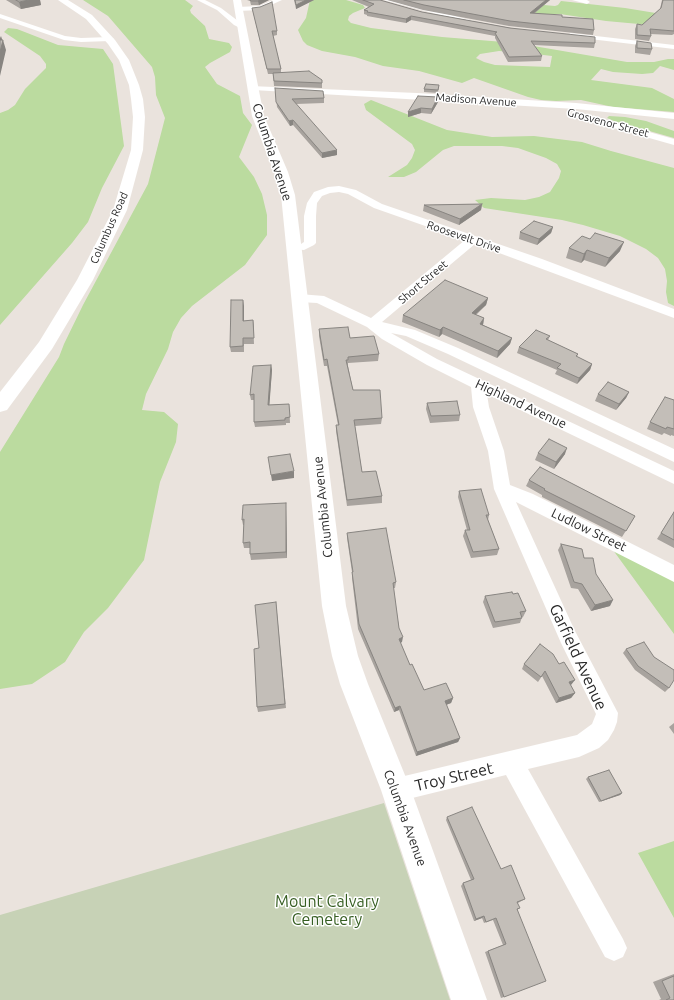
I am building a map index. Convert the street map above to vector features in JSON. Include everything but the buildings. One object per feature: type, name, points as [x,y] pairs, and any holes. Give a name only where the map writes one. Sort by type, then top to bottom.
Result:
[{"type":"street","name":"Columbus Road","points":[[0,405],[46,345],[74,300],[106,239],[124,196],[133,168],[138,131],[137,99],[134,85],[124,60],[110,39],[88,17],[62,0]]},
{"type":"street","points":[[200,0],[219,10],[242,27]]},
{"type":"street","points":[[251,8],[271,0]]},
{"type":"street","points":[[238,4],[251,8],[266,6],[279,0]]},
{"type":"street","points":[[378,1],[422,13],[480,24],[387,0]]},
{"type":"street","points":[[575,0],[587,2]]},
{"type":"street","name":"Columbia Avenue","points":[[238,4],[258,116],[281,172],[288,195],[334,606],[345,656],[354,684],[396,790],[469,1000]]},
{"type":"street","points":[[0,16],[64,38],[81,40],[110,39]]},
{"type":"street","points":[[563,35],[674,43]]},
{"type":"street","points":[[622,40],[674,47]]},
{"type":"street","name":"Madison Avenue","points":[[253,88],[576,106],[674,116]]},
{"type":"street","name":"Grosvenor Street","points":[[542,104],[547,108],[596,119],[674,142]]},
{"type":"street","name":"Roosevelt Drive","points":[[294,247],[304,247],[310,243],[312,203],[318,194],[333,189],[347,190],[378,206],[561,271],[674,314]]},
{"type":"street","name":"Short Street","points":[[372,324],[473,240]]},
{"type":"street","name":"Columbus Road","points":[[0,381],[63,301],[90,270]]},
{"type":"street","name":"Highland Avenue","points":[[299,298],[319,299],[372,324],[410,333],[453,351],[674,456]]},
{"type":"street","name":"Highland Avenue","points":[[372,324],[387,336],[432,362],[674,478]]},
{"type":"street","name":"Garfield Avenue","points":[[478,384],[481,408],[496,451],[502,489],[568,637],[607,713],[606,722],[600,732],[591,740],[579,746],[513,764]]},
{"type":"street","name":"Ludlow Street","points":[[502,489],[527,499],[674,574]]},
{"type":"street","points":[[513,764],[614,948]]},
{"type":"street","name":"Troy Street","points":[[396,790],[513,764]]},
{"type":"green space","points":[[83,0],[185,0],[193,6],[190,10],[191,13],[205,26],[209,39],[229,43],[232,47],[230,52],[205,67],[217,84],[240,96],[243,113],[252,125],[239,157],[254,177],[262,194],[267,215],[267,235],[245,265],[192,306],[181,318],[173,332],[168,349],[146,394],[142,410],[164,412],[178,424],[176,442],[160,482],[144,560],[108,608],[84,632],[65,662],[32,684],[0,689],[0,452],[59,357],[83,305],[148,184],[165,118],[156,95],[155,77],[152,67],[108,16]]},
{"type":"green space","points":[[310,0],[346,0],[363,5],[365,8],[353,13],[349,16],[348,20],[351,23],[371,28],[442,37],[516,43],[627,62],[654,62],[674,59],[674,70],[660,66],[653,73],[642,74],[613,72],[601,69],[591,80],[652,88],[674,99],[674,112],[613,107],[581,100],[541,100],[528,97],[474,78],[462,83],[419,71],[383,66],[355,57],[322,51],[307,45],[303,41],[298,30],[306,18]],"holes":[[[499,51],[552,56],[550,67],[495,65],[476,58],[480,54]]]},
{"type":"green space","points":[[561,1],[625,8],[674,16],[661,26],[606,21],[560,14],[531,14],[533,4],[555,6]]},
{"type":"green space","points":[[8,28],[17,29],[58,45],[103,49],[113,64],[124,146],[102,188],[88,222],[72,243],[0,325],[0,113],[15,105],[25,89],[46,68],[46,64],[40,56],[4,32]]},
{"type":"green space","points":[[371,100],[447,130],[492,137],[534,136],[582,142],[674,168],[674,306],[668,303],[665,269],[658,258],[646,249],[620,236],[583,225],[562,220],[484,208],[475,200],[491,198],[525,200],[539,197],[550,192],[559,178],[561,171],[557,164],[546,158],[518,148],[502,146],[454,146],[443,150],[416,172],[404,177],[388,177],[407,165],[415,150],[412,144],[366,110],[364,104]]},
{"type":"green space","points":[[609,116],[646,121],[674,131],[674,138],[614,121],[607,118]]},
{"type":"green space","points":[[605,539],[674,573],[674,634]]},
{"type":"green space","name":"Mount Calvary Cemetery","points":[[384,803],[450,1000],[0,1000],[0,915]]},
{"type":"green space","points":[[674,841],[674,918],[638,853]]}]
